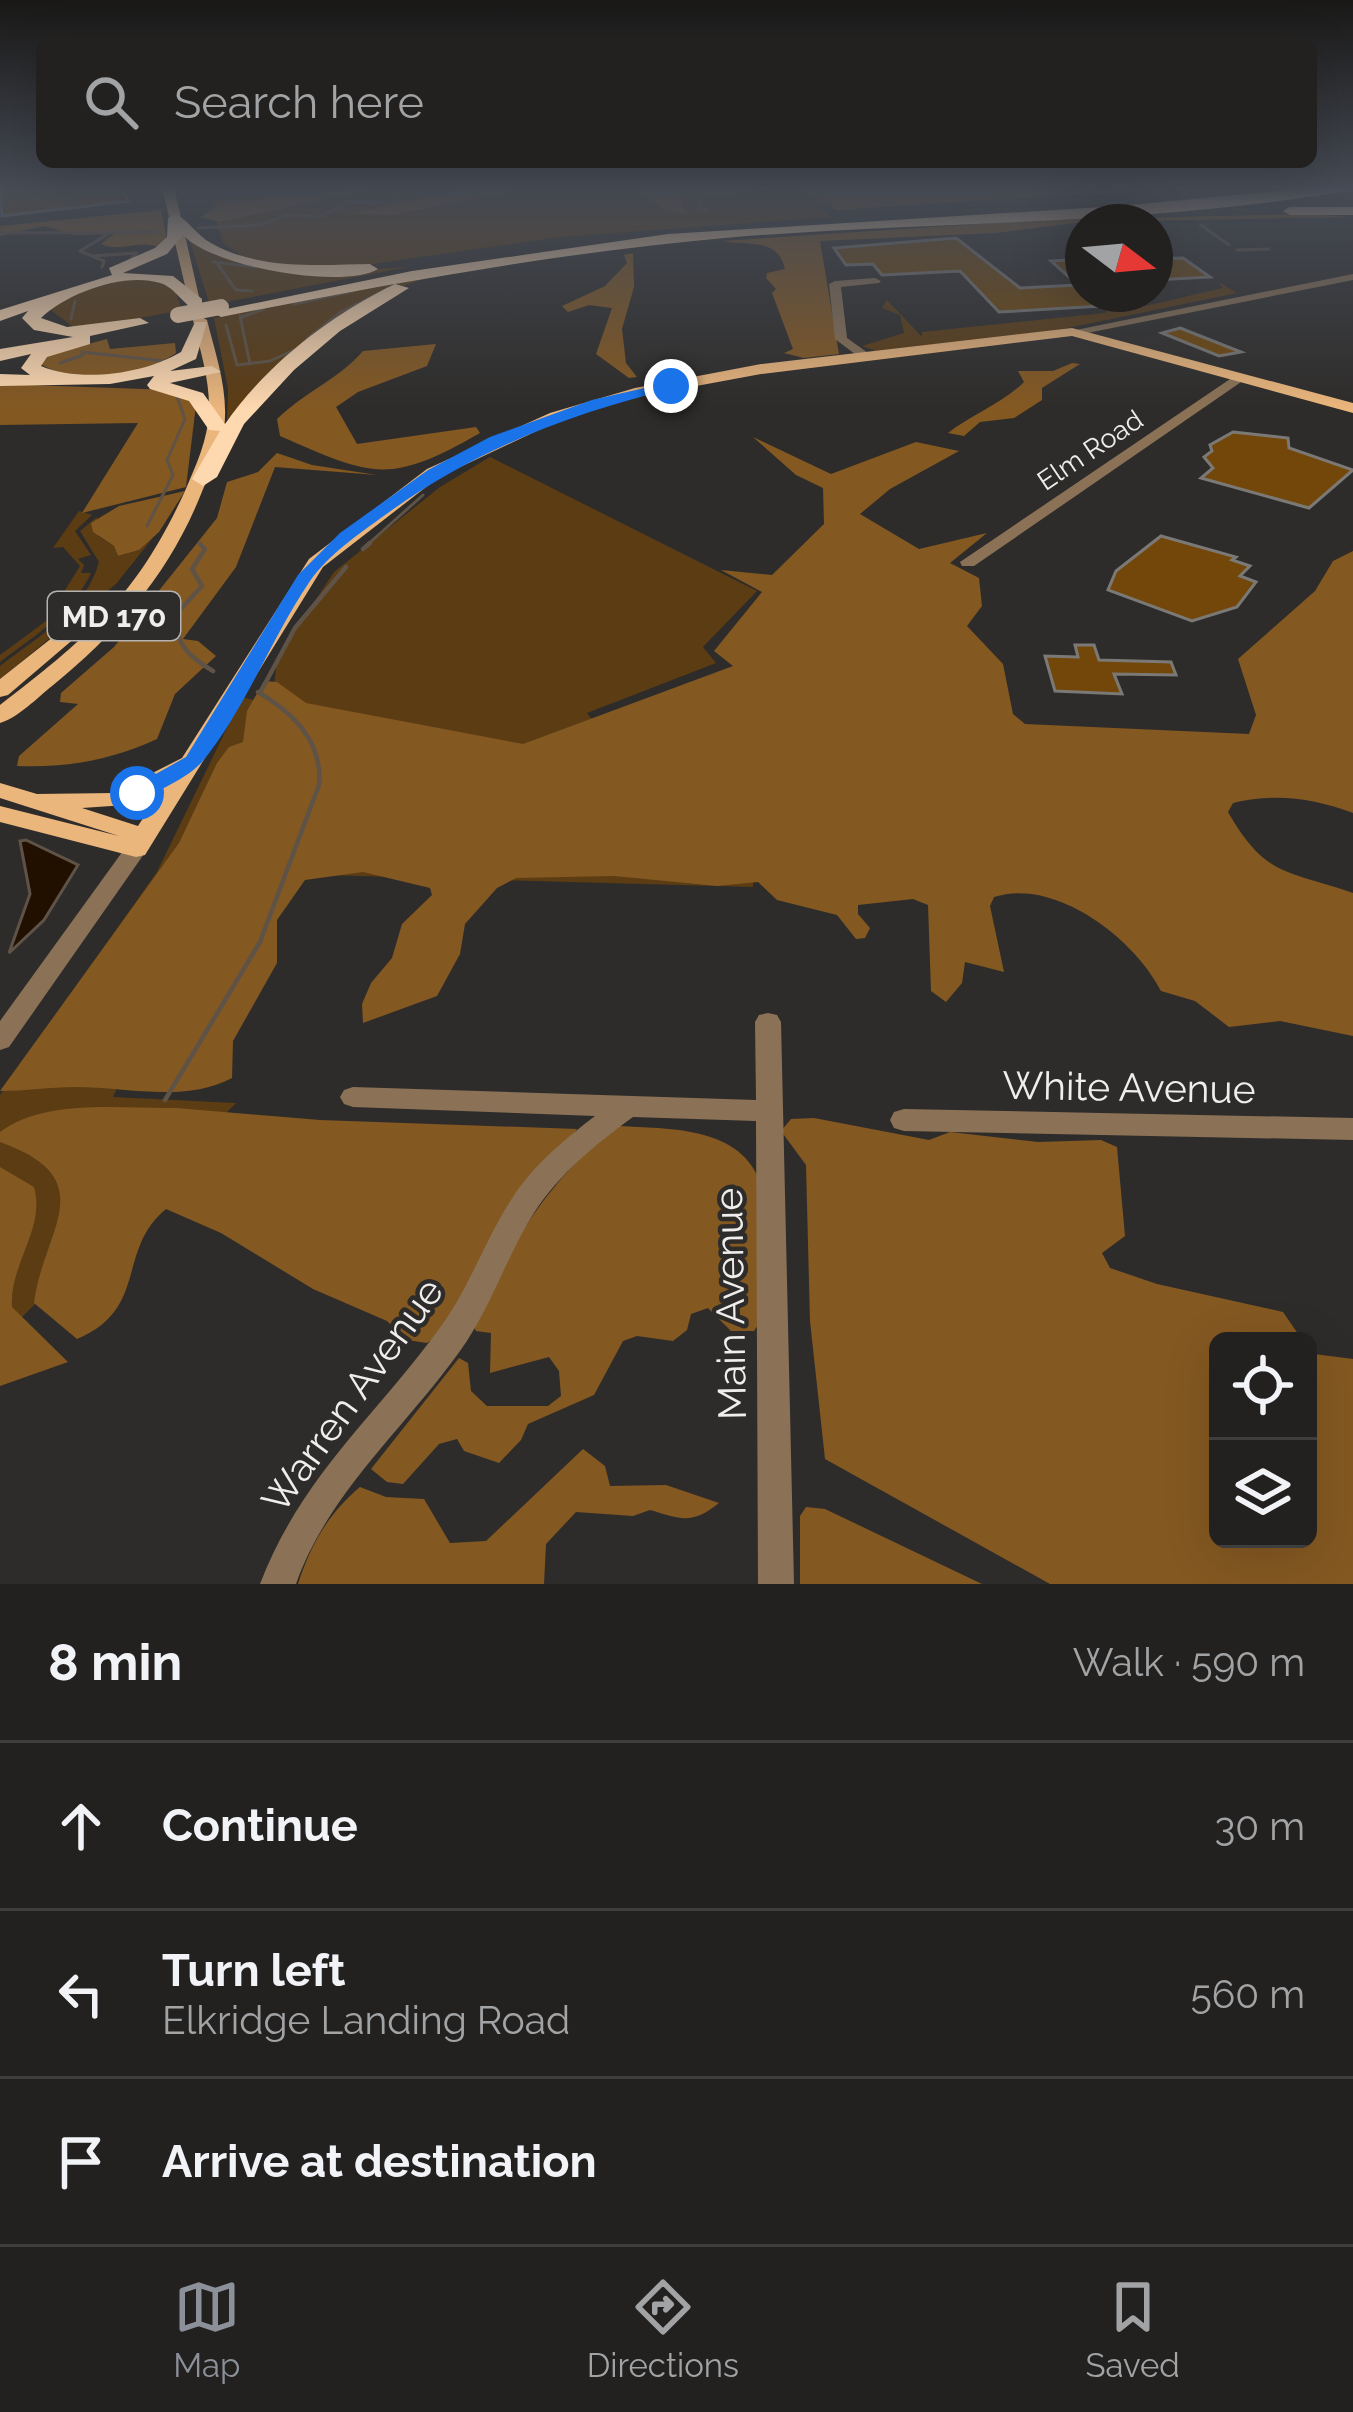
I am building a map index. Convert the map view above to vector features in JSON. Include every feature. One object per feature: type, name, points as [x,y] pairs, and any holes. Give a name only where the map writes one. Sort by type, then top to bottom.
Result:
[{"type":"highway","points":[[0,316],[136,261]]},
{"type":"highway","points":[[126,266],[156,261]]},
{"type":"highway","points":[[260,261],[367,269],[444,261]]},
{"type":"highway","points":[[0,352],[470,261]]},
{"type":"highway","points":[[221,309],[496,261]]},
{"type":"highway","points":[[203,479],[221,461],[238,418],[348,315],[418,282],[507,261]]},
{"type":"highway","points":[[102,334],[45,351],[32,359],[30,368],[64,377],[152,372],[189,356],[192,315],[171,280],[127,277],[45,305],[31,318],[38,326],[62,331],[192,315]]},
{"type":"highway","points":[[0,352],[140,323]]},
{"type":"highway","points":[[103,382],[212,372]]},
{"type":"highway","points":[[0,380],[103,382],[186,392],[200,400],[216,426]]},
{"type":"main road","name":"MD 170","points":[[11,694],[76,655],[132,596],[175,538],[203,479],[216,426],[212,372],[192,315],[186,261]]},
{"type":"main road","points":[[1117,323],[1118,339],[1136,349]]},
{"type":"main road","points":[[141,843],[310,569],[346,536],[433,473],[524,428],[596,403],[856,350],[1072,332],[1353,408]]},
{"type":"main road","points":[[1018,339],[1136,349]]},
{"type":"main road","points":[[0,719],[11,694]]},
{"type":"main road","points":[[3,795],[39,801],[117,800],[193,761]]},
{"type":"main road","points":[[3,795],[141,843]]},
{"type":"main road","points":[[39,801],[141,843]]},
{"type":"street","points":[[1072,332],[1353,277]]},
{"type":"street","points":[[841,303],[839,336],[856,350]]},
{"type":"street","name":"Elm Road","points":[[968,562],[1239,377]]},
{"type":"street","points":[[0,1040],[141,843]]},
{"type":"street","name":"Main Avenue","points":[[768,1022],[776,1584]]},
{"type":"street","points":[[353,1097],[768,1111]]},
{"type":"street","name":"Warren Avenue","points":[[280,1578],[331,1492],[448,1343],[524,1204],[558,1165],[628,1106]]},
{"type":"street","name":"White Avenue","points":[[904,1120],[1353,1129]]},
{"type":"shaded area","points":[[196,261],[394,261],[365,265],[362,270],[408,267],[210,305]]},
{"type":"shaded area","points":[[633,261],[634,287],[622,329],[626,363],[637,377],[629,378],[596,354],[612,308],[589,305],[568,312],[562,306],[605,286]]},
{"type":"shaded area","points":[[782,261],[823,261],[839,354],[804,358],[784,353],[793,349],[767,273],[785,269]]},
{"type":"shaded area","points":[[444,272],[386,292],[227,420],[228,389],[214,318]]},
{"type":"shaded area","points":[[140,277],[174,287],[182,310],[77,330],[47,307],[101,284]]},
{"type":"shaded area","points":[[1219,282],[1237,293],[1173,306],[1173,300],[1223,288]]},
{"type":"shaded area","points":[[887,300],[922,337],[922,332],[1145,312],[1053,331],[876,351],[862,346],[904,333],[900,315],[882,308]]},
{"type":"shaded area","points":[[107,339],[110,349],[175,343],[176,353],[146,367],[108,375],[70,374],[39,363],[44,356]]},
{"type":"shaded area","points":[[436,344],[427,366],[358,392],[336,407],[357,444],[476,427],[480,433],[423,461],[380,469],[337,460],[280,436],[277,419],[363,351]]},
{"type":"shaded area","points":[[1080,364],[1042,388],[1042,400],[1014,418],[980,422],[964,436],[948,433],[1024,382],[1018,371],[1053,371]]},
{"type":"shaded area","points":[[0,384],[172,390],[196,405],[186,487],[82,513],[138,423],[0,425]]},
{"type":"shaded area","points":[[753,437],[831,474],[916,442],[959,451],[890,489],[860,514],[919,549],[987,533],[950,563],[979,578],[982,606],[967,626],[1003,664],[1013,714],[1025,724],[1249,734],[1256,715],[1238,659],[1315,591],[1333,561],[1353,551],[1353,813],[1279,798],[1233,803],[1228,812],[1267,861],[1294,875],[1353,893],[1353,1036],[1280,1021],[1229,1027],[1195,1001],[1161,991],[1133,952],[1091,917],[1042,896],[994,897],[990,906],[1004,972],[965,962],[962,983],[946,1002],[931,991],[928,905],[913,899],[858,905],[858,914],[870,928],[865,938],[856,939],[837,915],[777,900],[758,882],[717,886],[614,876],[516,878],[497,888],[465,924],[460,954],[437,996],[363,1023],[362,1004],[371,983],[392,958],[402,924],[432,895],[430,888],[363,872],[305,880],[277,920],[277,963],[233,1041],[232,1078],[175,1092],[75,1087],[0,1091],[179,843],[217,763],[229,747],[243,742],[247,711],[264,681],[277,682],[306,703],[523,744],[733,666],[714,651],[762,592],[721,570],[772,575],[824,524],[823,488],[796,475]]},
{"type":"shaded area","points":[[277,453],[312,465],[377,475],[275,467],[236,567],[183,639],[198,641],[216,656],[175,694],[157,739],[88,761],[17,766],[19,756],[78,704],[60,702],[61,693],[114,647],[217,518],[227,482],[258,472]]},
{"type":"shaded area","points":[[490,457],[757,591],[703,647],[716,663],[587,713],[596,725],[753,728],[753,887],[214,872],[113,1097],[236,1103],[0,1339],[0,1095],[157,872],[242,697],[272,705],[277,659],[334,572],[440,487]]},
{"type":"shaded area","points":[[185,491],[159,532],[139,550],[118,556],[114,546],[93,532],[91,523],[119,506]]},
{"type":"shaded area","points":[[79,511],[92,515],[75,531],[91,555],[78,559],[84,565],[81,573],[91,573],[63,612],[0,662],[0,655],[46,621],[80,566],[63,547],[53,548]]},
{"type":"shaded area","points":[[97,517],[98,536],[114,546],[118,556],[139,550],[167,520],[116,584],[0,679],[0,666],[72,608],[93,579],[99,562],[80,531]]},
{"type":"shaded area","points":[[20,841],[78,865],[44,920],[9,953],[30,894]]},
{"type":"shaded area","points":[[176,1108],[320,1120],[577,1129],[443,1332],[427,1343],[407,1340],[387,1321],[313,1289],[221,1233],[166,1209],[141,1242],[114,1312],[77,1339],[34,1303],[60,1209],[59,1190],[51,1173],[32,1157],[0,1142],[0,1132],[19,1121],[61,1110]]},
{"type":"shaded area","points":[[814,1118],[929,1140],[950,1132],[1038,1142],[1101,1140],[1117,1147],[1125,1236],[1102,1253],[1110,1268],[1157,1284],[1283,1312],[1297,1332],[1209,1332],[1209,1548],[1317,1548],[1317,1354],[1353,1359],[1353,1584],[1050,1584],[825,1459],[810,1321],[806,1165],[781,1131],[791,1119]]},
{"type":"shaded area","points":[[619,1126],[699,1134],[735,1149],[749,1162],[759,1179],[762,1319],[754,1331],[731,1331],[708,1308],[691,1314],[687,1330],[673,1341],[637,1336],[623,1341],[594,1395],[528,1424],[521,1440],[499,1463],[464,1451],[457,1439],[439,1444],[403,1484],[387,1482],[371,1469],[459,1358],[468,1363],[471,1391],[487,1406],[548,1406],[561,1396],[559,1371],[549,1357],[490,1373],[491,1333],[476,1331],[472,1324],[533,1215],[572,1167]]},
{"type":"shaded area","points":[[0,1167],[34,1187],[36,1202],[12,1307],[68,1362],[0,1386]]},
{"type":"shaded area","points":[[583,1449],[605,1466],[610,1486],[666,1485],[719,1503],[686,1518],[650,1510],[633,1516],[576,1512],[546,1544],[544,1584],[298,1584],[322,1531],[360,1487],[386,1497],[424,1499],[450,1543],[486,1541]]},
{"type":"shaded area","points":[[806,1507],[825,1509],[982,1584],[800,1584],[800,1516]]},
{"type":"building","points":[[843,261],[985,261],[1020,288],[1065,286],[1065,308],[999,312],[960,271],[882,275],[873,264],[846,265]]},
{"type":"building","points":[[1173,261],[1187,261],[1210,277],[1173,279]]},
{"type":"building","points":[[1180,328],[1241,352],[1219,356],[1162,333]]},
{"type":"building","points":[[1233,432],[1288,438],[1289,448],[1353,470],[1309,508],[1201,478],[1213,468],[1204,457],[1212,451],[1210,445]]},
{"type":"building","points":[[1161,536],[1236,557],[1232,560],[1250,566],[1240,576],[1256,582],[1237,607],[1192,621],[1108,590],[1116,571]]},
{"type":"building","points":[[1075,645],[1094,645],[1099,660],[1171,662],[1176,675],[1114,674],[1122,694],[1055,691],[1045,656],[1078,657]]},
{"type":"waterway","points":[[102,267],[104,261]]},
{"type":"waterway","points":[[213,262],[255,267]]},
{"type":"waterway","points":[[218,265],[236,290],[252,291]]},
{"type":"waterway","points":[[307,339],[341,312],[389,288]]},
{"type":"waterway","points":[[294,304],[353,291]]},
{"type":"waterway","points":[[71,319],[75,301]]},
{"type":"waterway","points":[[242,317],[264,309]]},
{"type":"waterway","points":[[240,316],[250,363]]},
{"type":"waterway","points":[[226,325],[237,365],[250,363]]},
{"type":"waterway","points":[[250,363],[294,350]]},
{"type":"waterway","points":[[82,352],[164,361]]},
{"type":"waterway","points":[[60,363],[83,355]]},
{"type":"waterway","points":[[147,526],[173,475],[167,460],[185,419],[177,397]]},
{"type":"waterway","points":[[366,546],[423,495]]},
{"type":"waterway","points":[[363,549],[370,543]]},
{"type":"waterway","points":[[200,544],[205,549],[192,569],[202,586],[176,614],[176,624],[185,648],[213,671]]},
{"type":"waterway","points":[[260,693],[295,628],[346,567]]},
{"type":"waterway","points":[[165,1100],[260,942],[319,785],[311,742],[283,709],[258,692]]},
{"type":"route","points":[[137,793],[193,761],[306,575],[346,536],[433,473],[495,440],[596,403],[671,386]]}]
